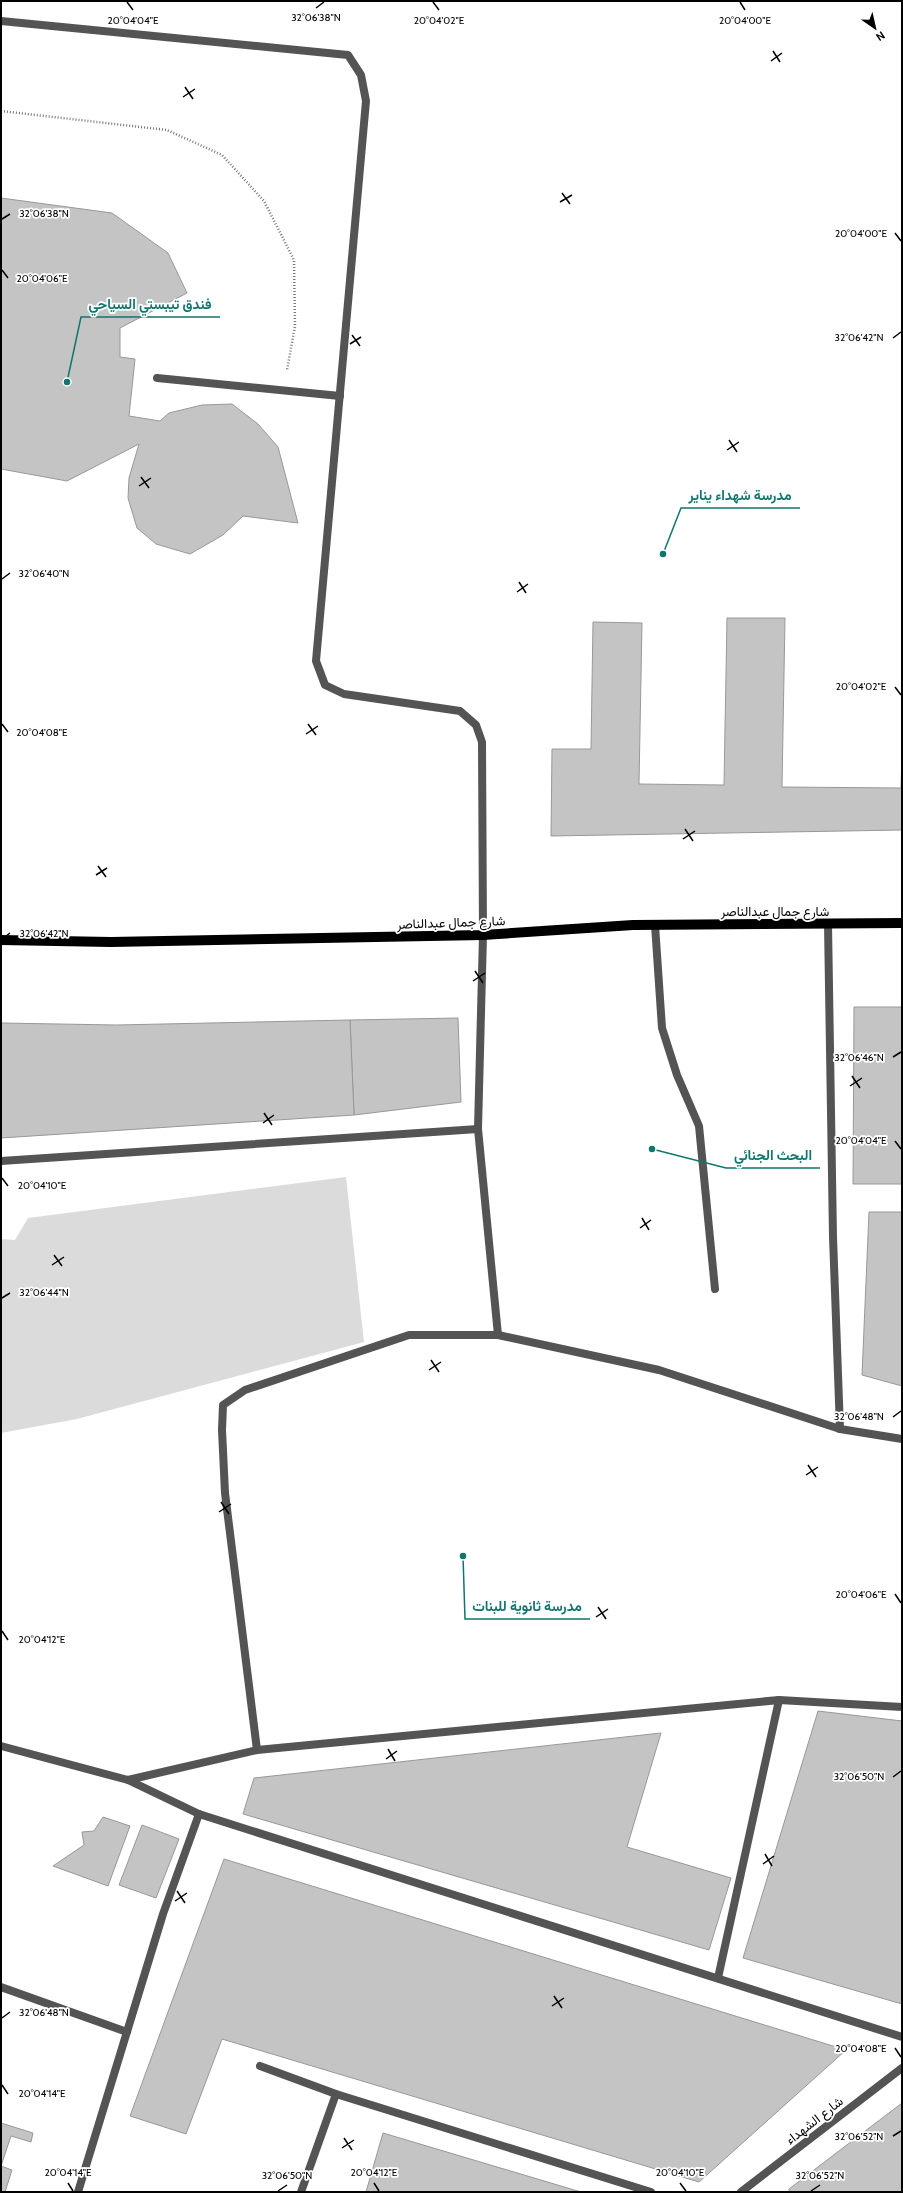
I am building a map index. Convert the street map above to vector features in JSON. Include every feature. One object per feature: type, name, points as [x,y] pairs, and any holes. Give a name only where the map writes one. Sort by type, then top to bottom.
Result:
[{"type":"main road","name":"شارع جمال عبدالناصر","points":[[1,940],[111,942],[483,935],[655,925],[902,923]]},
{"type":"street","points":[[1,21],[348,55],[361,75],[366,101],[316,661],[325,685],[344,694],[460,711],[476,725],[482,742],[483,935],[478,1129],[498,1335]]},
{"type":"street","points":[[157,378],[340,396]]},
{"type":"street","points":[[828,924],[833,1237],[840,1429]]},
{"type":"street","points":[[655,925],[662,1028],[677,1075],[699,1126],[715,1290]]},
{"type":"street","points":[[1,1161],[478,1129]]},
{"type":"street","points":[[257,1750],[225,1493],[222,1430],[223,1405],[244,1390],[408,1335],[498,1335],[659,1370],[840,1429],[902,1438]]},
{"type":"street","points":[[718,1978],[779,1700]]},
{"type":"street","points":[[128,1780],[257,1750],[779,1700],[902,1707]]},
{"type":"street","points":[[1,1746],[128,1780],[199,1814],[902,2037]]},
{"type":"street","points":[[78,2192],[163,1914],[199,1814]]},
{"type":"street","points":[[1,1987],[127,2032]]},
{"type":"street","points":[[260,2066],[336,2094],[651,2192]]},
{"type":"street","name":"شارع الشهداء","points":[[741,2192],[902,2068]]},
{"type":"street","points":[[301,2192],[336,2094]]},
{"type":"path","points":[[1,111],[167,130],[222,155],[264,201],[294,260],[295,326],[283,390]]},
{"type":"shaded area","points":[[346,1177],[364,1342],[77,1419],[1,1433],[1,1239],[15,1240],[28,1218]]},
{"type":"building","points":[[1,198],[112,213],[168,253],[187,293],[120,328],[120,357],[135,359],[129,416],[160,421],[169,413],[202,405],[232,404],[258,424],[278,447],[298,523],[243,516],[223,535],[190,554],[156,544],[137,528],[128,498],[129,478],[139,444],[67,481],[1,469]]},
{"type":"building","points":[[727,618],[785,618],[782,787],[901,788],[902,752],[902,830],[551,836],[552,749],[591,749],[593,622],[642,623],[639,784],[724,785]]},
{"type":"building","points":[[854,1007],[902,1007],[902,1184],[853,1184]]},
{"type":"building","points":[[458,1018],[461,1102],[354,1115],[350,1020]]},
{"type":"building","points":[[350,1020],[354,1115],[1,1138],[1,1023],[116,1025]]},
{"type":"building","points":[[869,1212],[902,1212],[902,1386],[862,1375]]},
{"type":"building","points":[[818,1711],[902,1721],[902,2004],[743,1958]]},
{"type":"building","points":[[661,1733],[627,1847],[731,1878],[709,1950],[243,1814],[254,1778]]},
{"type":"building","points":[[103,1817],[130,1826],[108,1886],[53,1866],[84,1845],[82,1832],[94,1831]]},
{"type":"building","points":[[142,1825],[179,1839],[156,1898],[119,1885]]},
{"type":"building","points":[[224,1859],[846,2050],[699,2182],[222,2039],[186,2134],[130,2116]]},
{"type":"building","points":[[902,2103],[902,2192],[789,2192],[789,2189]]},
{"type":"building","points":[[1,2123],[33,2133],[31,2142],[11,2136],[1,2166]]},
{"type":"building","points":[[383,2133],[581,2192],[366,2192]]},
{"type":"building","points":[[1,2166],[12,2170],[5,2192],[1,2192]]},
{"type":"place","name":"فندق تيبستي السياحي","points":[[67,382]]},
{"type":"place","name":"مدرسة شهداء يناير","points":[[663,554]]},
{"type":"place","name":"البحث الجنائي","points":[[652,1149]]},
{"type":"place","name":"مدرسة ثانوية للبنات","points":[[463,1556]]}]
